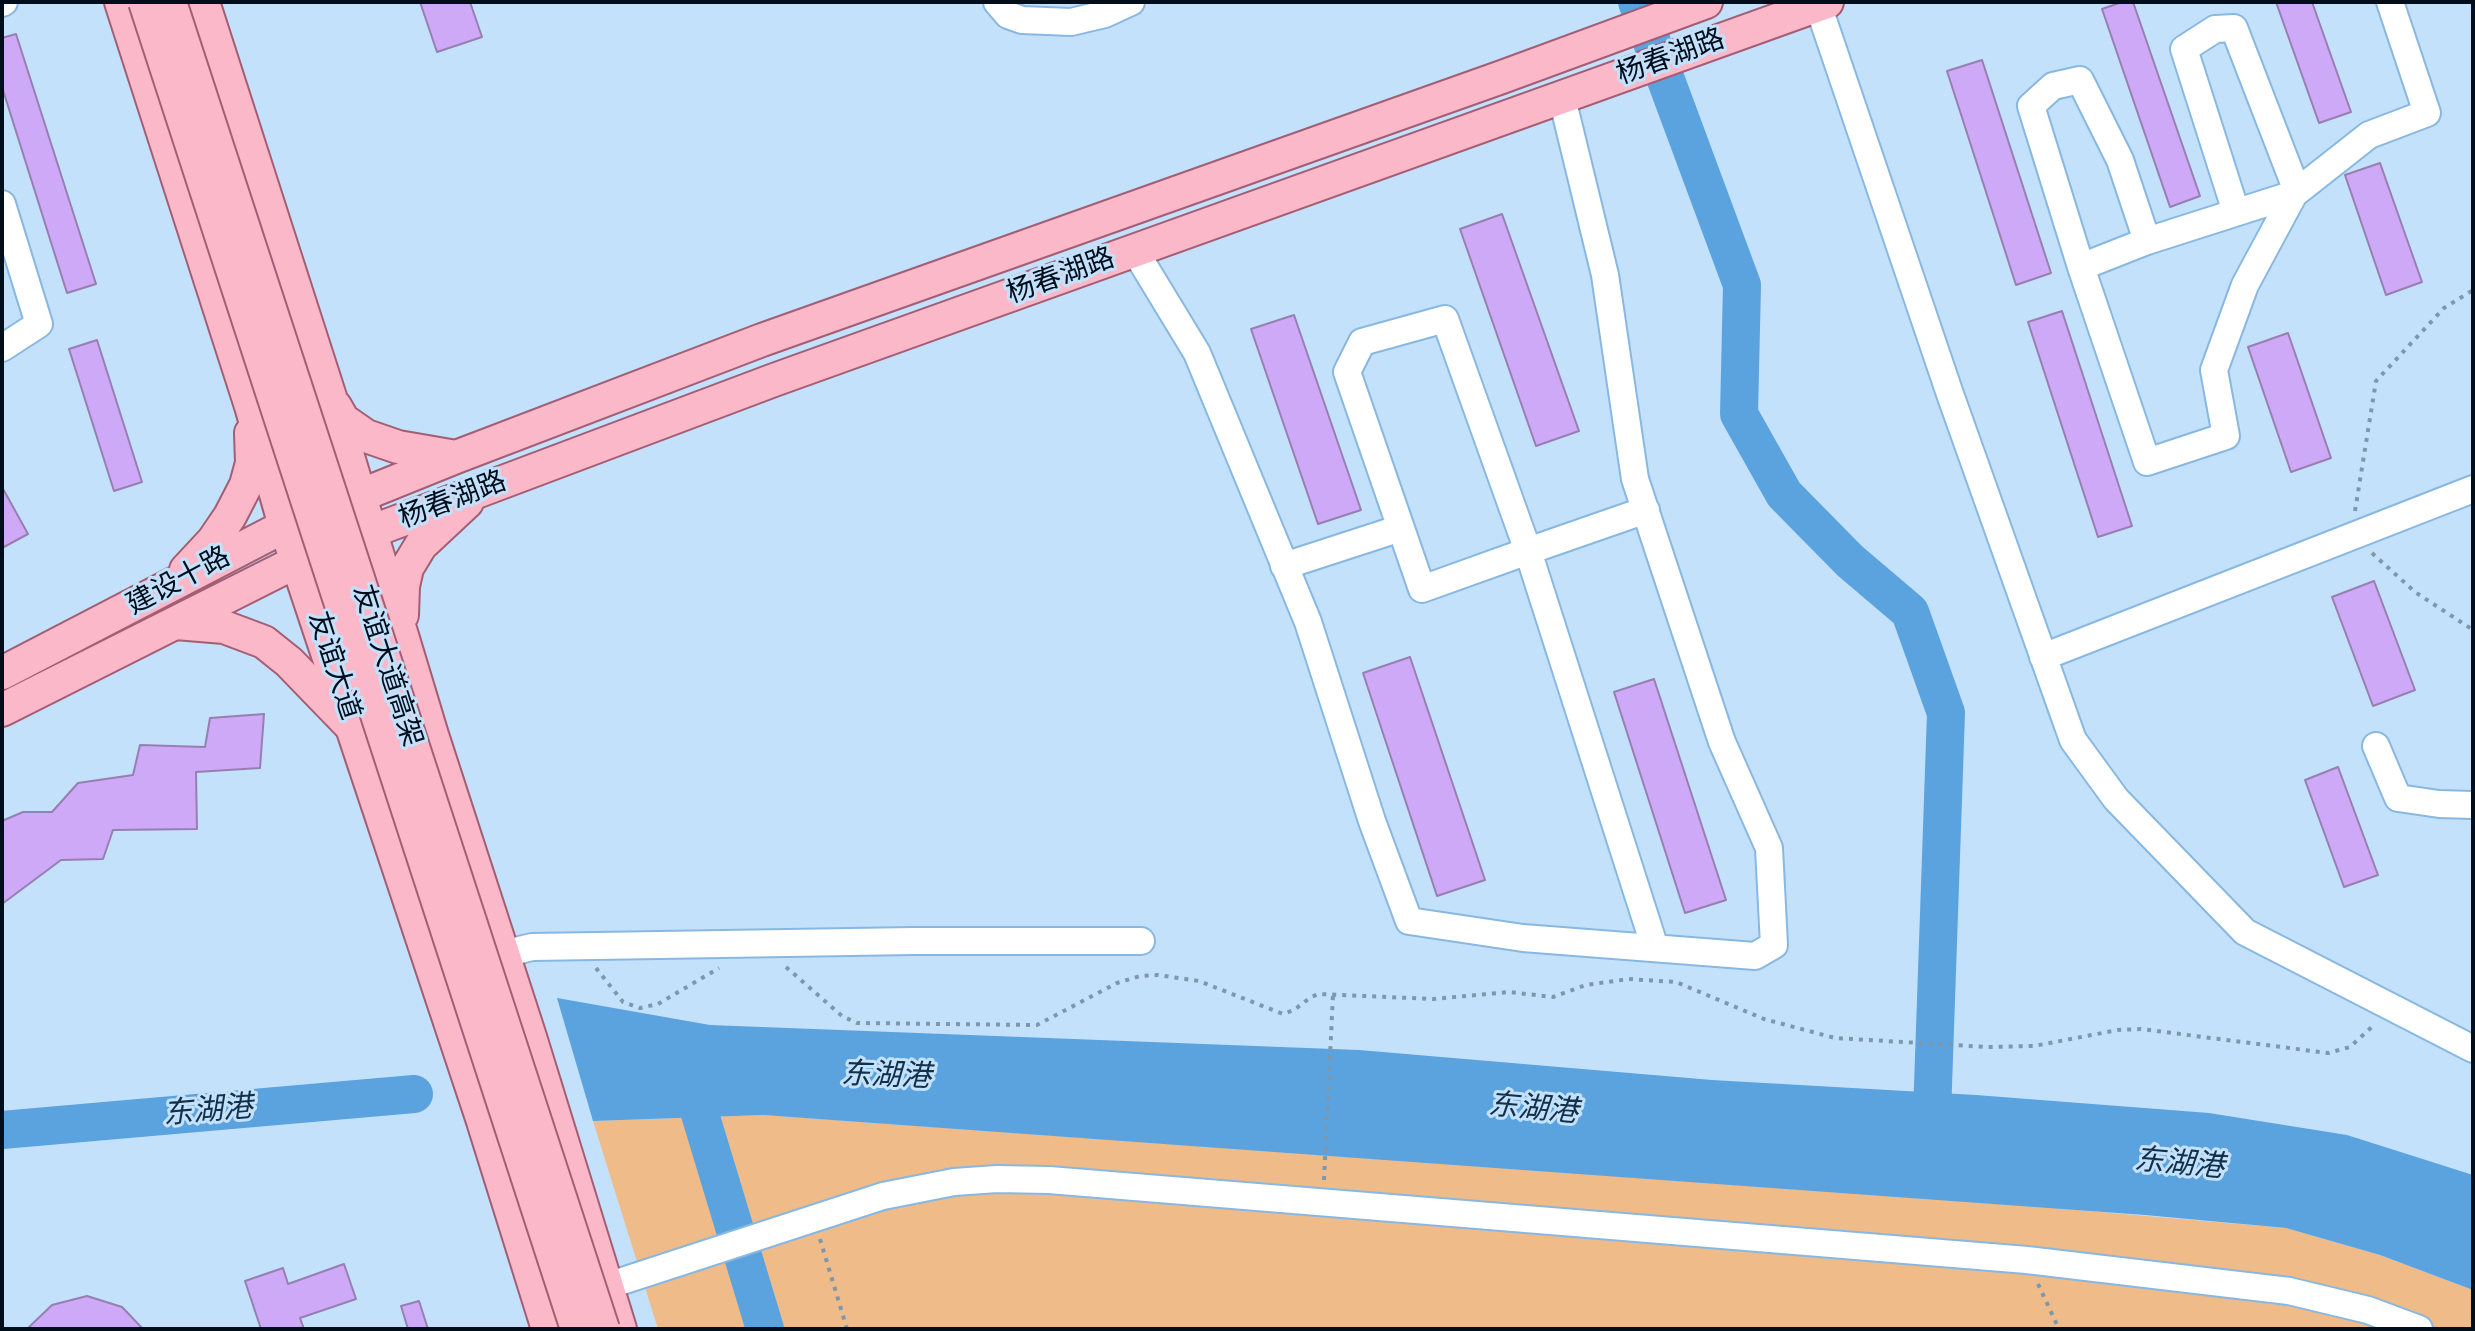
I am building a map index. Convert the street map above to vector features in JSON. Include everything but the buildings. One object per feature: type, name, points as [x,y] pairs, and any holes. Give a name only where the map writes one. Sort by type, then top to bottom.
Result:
[{"type":"main road","name":"友谊大道","points":[[121,2],[251,406],[285,526],[482,1118],[548,1329]]},
{"type":"main road","name":"友谊大道高架","points":[[145,2],[577,1329]]},
{"type":"main road","name":"友谊大道高架","points":[[170,2],[603,1329]]},
{"type":"main road","points":[[203,2],[330,397],[432,735],[620,1329]]},
{"type":"main road","name":"杨春湖路","points":[[359,496],[777,335],[1706,2]]},
{"type":"main road","name":"杨春湖路","points":[[298,561],[759,385],[1821,3]]},
{"type":"main road","points":[[330,397],[343,420],[366,436],[398,447],[456,457]]},
{"type":"main road","points":[[172,586],[213,541],[246,485],[252,463],[251,406]]},
{"type":"main road","points":[[432,735],[402,614],[403,586],[407,568],[421,545],[479,491]]},
{"type":"main road","name":"建设十路","points":[[2,673],[285,526],[359,496]]},
{"type":"main road","name":"建设十路","points":[[4,702],[298,561]]},
{"type":"main road","points":[[172,623],[224,627],[264,642],[289,662],[355,731]]},
{"type":"street","points":[[997,2],[1008,15],[1022,20],[1071,22],[1105,14],[1131,2]]},
{"type":"street","points":[[2081,267],[2147,241],[2295,192],[2369,135],[2427,113],[2390,2]]},
{"type":"street","points":[[1821,3],[1950,394],[2073,740],[2107,787],[2245,932],[2473,1049]]},
{"type":"street","points":[[2147,241],[2120,160],[2080,80],[2053,86],[2031,106],[2147,462],[2226,436],[2214,370],[2245,285],[2295,192],[2234,28],[2215,29],[2184,49],[2236,212]]},
{"type":"street","points":[[1135,251],[1197,353],[1308,622],[1372,821],[1409,921],[1523,938],[1755,956],[1774,945],[1769,848],[1722,742],[1635,479],[1574,93]]},
{"type":"street","points":[[2,204],[39,324],[2,348]]},
{"type":"street","points":[[1646,510],[1528,551],[1422,589],[1347,372],[1362,342],[1445,319],[1528,551],[1655,948]]},
{"type":"street","points":[[2043,657],[2473,489]]},
{"type":"street","points":[[1284,566],[1401,528]]},
{"type":"street","points":[[2376,746],[2398,798],[2473,805]]},
{"type":"street","points":[[503,954],[532,947],[1141,941]]},
{"type":"street","points":[[607,1286],[883,1196],[954,1182],[1049,1180],[2027,1260],[2289,1291],[2368,1310],[2419,1329]]},
{"type":"path","points":[[2473,290],[2444,308],[2376,381],[2351,537],[2415,592],[2473,630]]},
{"type":"path","points":[[782,964],[842,1016],[857,1023],[1037,1025],[1117,983],[1149,976],[1199,981],[1283,1014],[1315,995],[1433,999],[1509,992],[1553,997],[1586,985],[1629,979],[1676,982],[1764,1019],[1821,1035],[1862,1040],[1987,1047],[2034,1046],[2118,1030],[2141,1029],[2328,1053],[2356,1044],[2392,1007]]},
{"type":"path","points":[[595,967],[623,1002],[640,1008],[658,1004],[705,975],[731,965]]},
{"type":"path","points":[[1324,1163],[1333,995]]},
{"type":"path","points":[[814,1218],[847,1329]]},
{"type":"path","points":[[2027,1260],[2059,1329]]},
{"type":"shaded area","points":[[763,1115],[1972,1201],[2286,1228],[2380,1255],[2473,1290],[2473,1329],[658,1329],[593,1121]]},
{"type":"water","points":[[557,998],[710,1025],[1359,1050],[1712,1080],[1976,1095],[2209,1113],[2347,1135],[2473,1175],[2473,1290],[2380,1255],[2286,1228],[2145,1215],[763,1115],[593,1121]]},
{"type":"waterway","points":[[1637,2],[1742,285],[1739,414],[1784,494],[1850,561],[1910,612],[1946,713],[1931,1143]]},
{"type":"waterway","points":[[687,1071],[765,1329]]},
{"type":"waterway","name":"东湖港","points":[[2,1130],[414,1094]]}]
